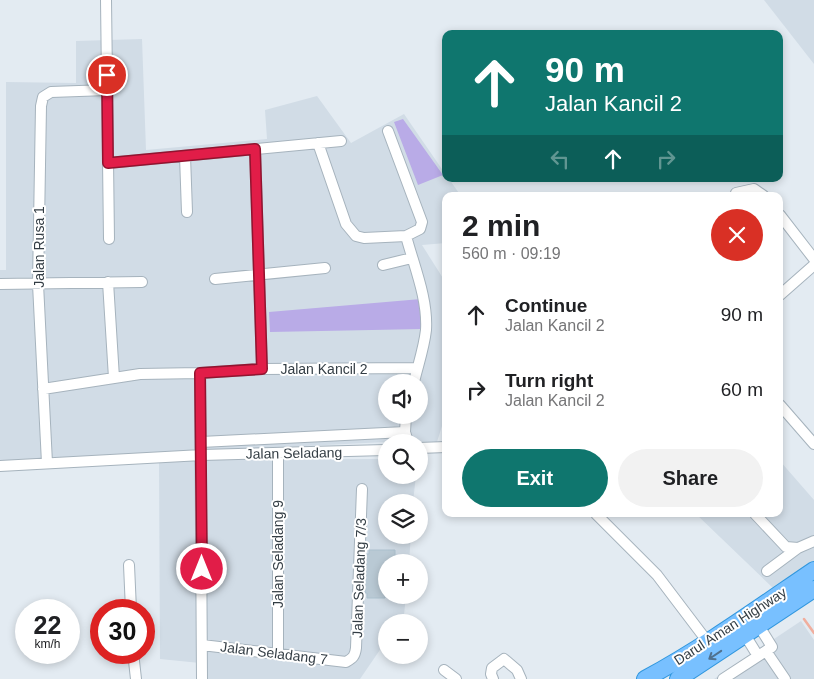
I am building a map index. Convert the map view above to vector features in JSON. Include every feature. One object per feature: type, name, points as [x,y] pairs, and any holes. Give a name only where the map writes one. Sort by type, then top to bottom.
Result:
[{"type":"highway","name":"Darul Aman Highway","points":[[645,679],[707,641],[814,570]]},
{"type":"highway","name":"Darul Aman Highway","points":[[678,679],[814,589]]},
{"type":"street","points":[[106,0],[110,239]]},
{"type":"street","name":"Jalan Rusa 1","points":[[46,463],[38,284],[42,97],[51,92],[107,90]]},
{"type":"street","points":[[318,143],[346,224],[351,232],[356,236],[364,238],[406,236],[420,229],[422,222],[388,131]]},
{"type":"street","points":[[108,163],[341,140]]},
{"type":"street","points":[[255,149],[262,369]]},
{"type":"street","points":[[185,156],[187,212]]},
{"type":"street","points":[[740,192],[754,189],[758,192]]},
{"type":"street","points":[[783,219],[814,258]]},
{"type":"street","points":[[406,236],[422,294],[426,321],[424,340],[416,374]]},
{"type":"street","points":[[383,265],[412,258]]},
{"type":"street","points":[[783,293],[814,265]]},
{"type":"street","points":[[215,279],[325,268]]},
{"type":"street","points":[[108,282],[114,378]]},
{"type":"street","points":[[0,284],[142,282]]},
{"type":"street","name":"Jalan Kancil 2","points":[[43,389],[161,372],[200,373],[262,369],[417,368]]},
{"type":"street","points":[[200,373],[202,679]]},
{"type":"street","points":[[783,408],[814,444]]},
{"type":"street","points":[[201,442],[378,438]]},
{"type":"street","points":[[428,448],[442,447]]},
{"type":"street","name":"Jalan Seladang","points":[[0,466],[202,455],[378,450]]},
{"type":"street","name":"Jalan Seladang 9","points":[[278,454],[278,653]]},
{"type":"street","name":"Jalan Seladang 7/3","points":[[346,662],[355,655],[362,489]]},
{"type":"street","points":[[599,517],[661,579],[707,641]]},
{"type":"street","points":[[758,517],[781,543],[791,548],[798,548]]},
{"type":"street","points":[[767,571],[798,548],[814,541]]},
{"type":"street","points":[[129,564],[131,599]]},
{"type":"street","points":[[758,626],[766,651],[785,679]]},
{"type":"street","points":[[745,635],[766,651]]},
{"type":"street","name":"Jalan Seladang 7","points":[[202,645],[346,662]]},
{"type":"street","points":[[723,679],[766,651]]},
{"type":"street","points":[[493,679],[491,674],[492,668],[504,659],[517,670],[521,679]]},
{"type":"street","points":[[134,664],[136,679]]},
{"type":"street","points":[[444,670],[456,679]]},
{"type":"shaded area","points":[[764,0],[814,0],[814,64]]},
{"type":"shaded area","points":[[142,39],[146,150],[267,139],[265,110],[317,96],[351,143],[404,114],[442,169],[442,182],[451,182],[458,192],[442,192],[442,243],[422,245],[442,277],[442,426],[437,442],[428,442],[428,434],[378,434],[378,442],[0,461],[0,270],[6,270],[6,82],[76,83],[76,41]]},
{"type":"shaded area","points":[[403,119],[442,175],[418,185],[394,122]]},
{"type":"shaded area","points":[[421,299],[423,329],[270,332],[269,312]]},
{"type":"shaded area","points":[[378,459],[378,484],[415,484],[414,494],[378,494],[378,544],[410,544],[410,554],[378,554],[378,604],[405,604],[404,614],[378,614],[378,653],[360,679],[199,679],[200,663],[160,659],[159,460]]},
{"type":"shaded area","points":[[783,464],[814,500],[814,562],[773,588],[699,517],[783,517]]},
{"type":"shaded area","points":[[801,621],[814,640],[814,679],[714,679]]},
{"type":"building","points":[[369,550],[395,550],[395,554],[378,554],[378,598],[367,598],[367,593],[365,593],[366,554],[369,554]]},
{"type":"waterway","points":[[804,619],[814,633]]},
{"type":"route","points":[[107,75],[108,163],[255,149],[262,369],[200,373],[202,569]]}]
